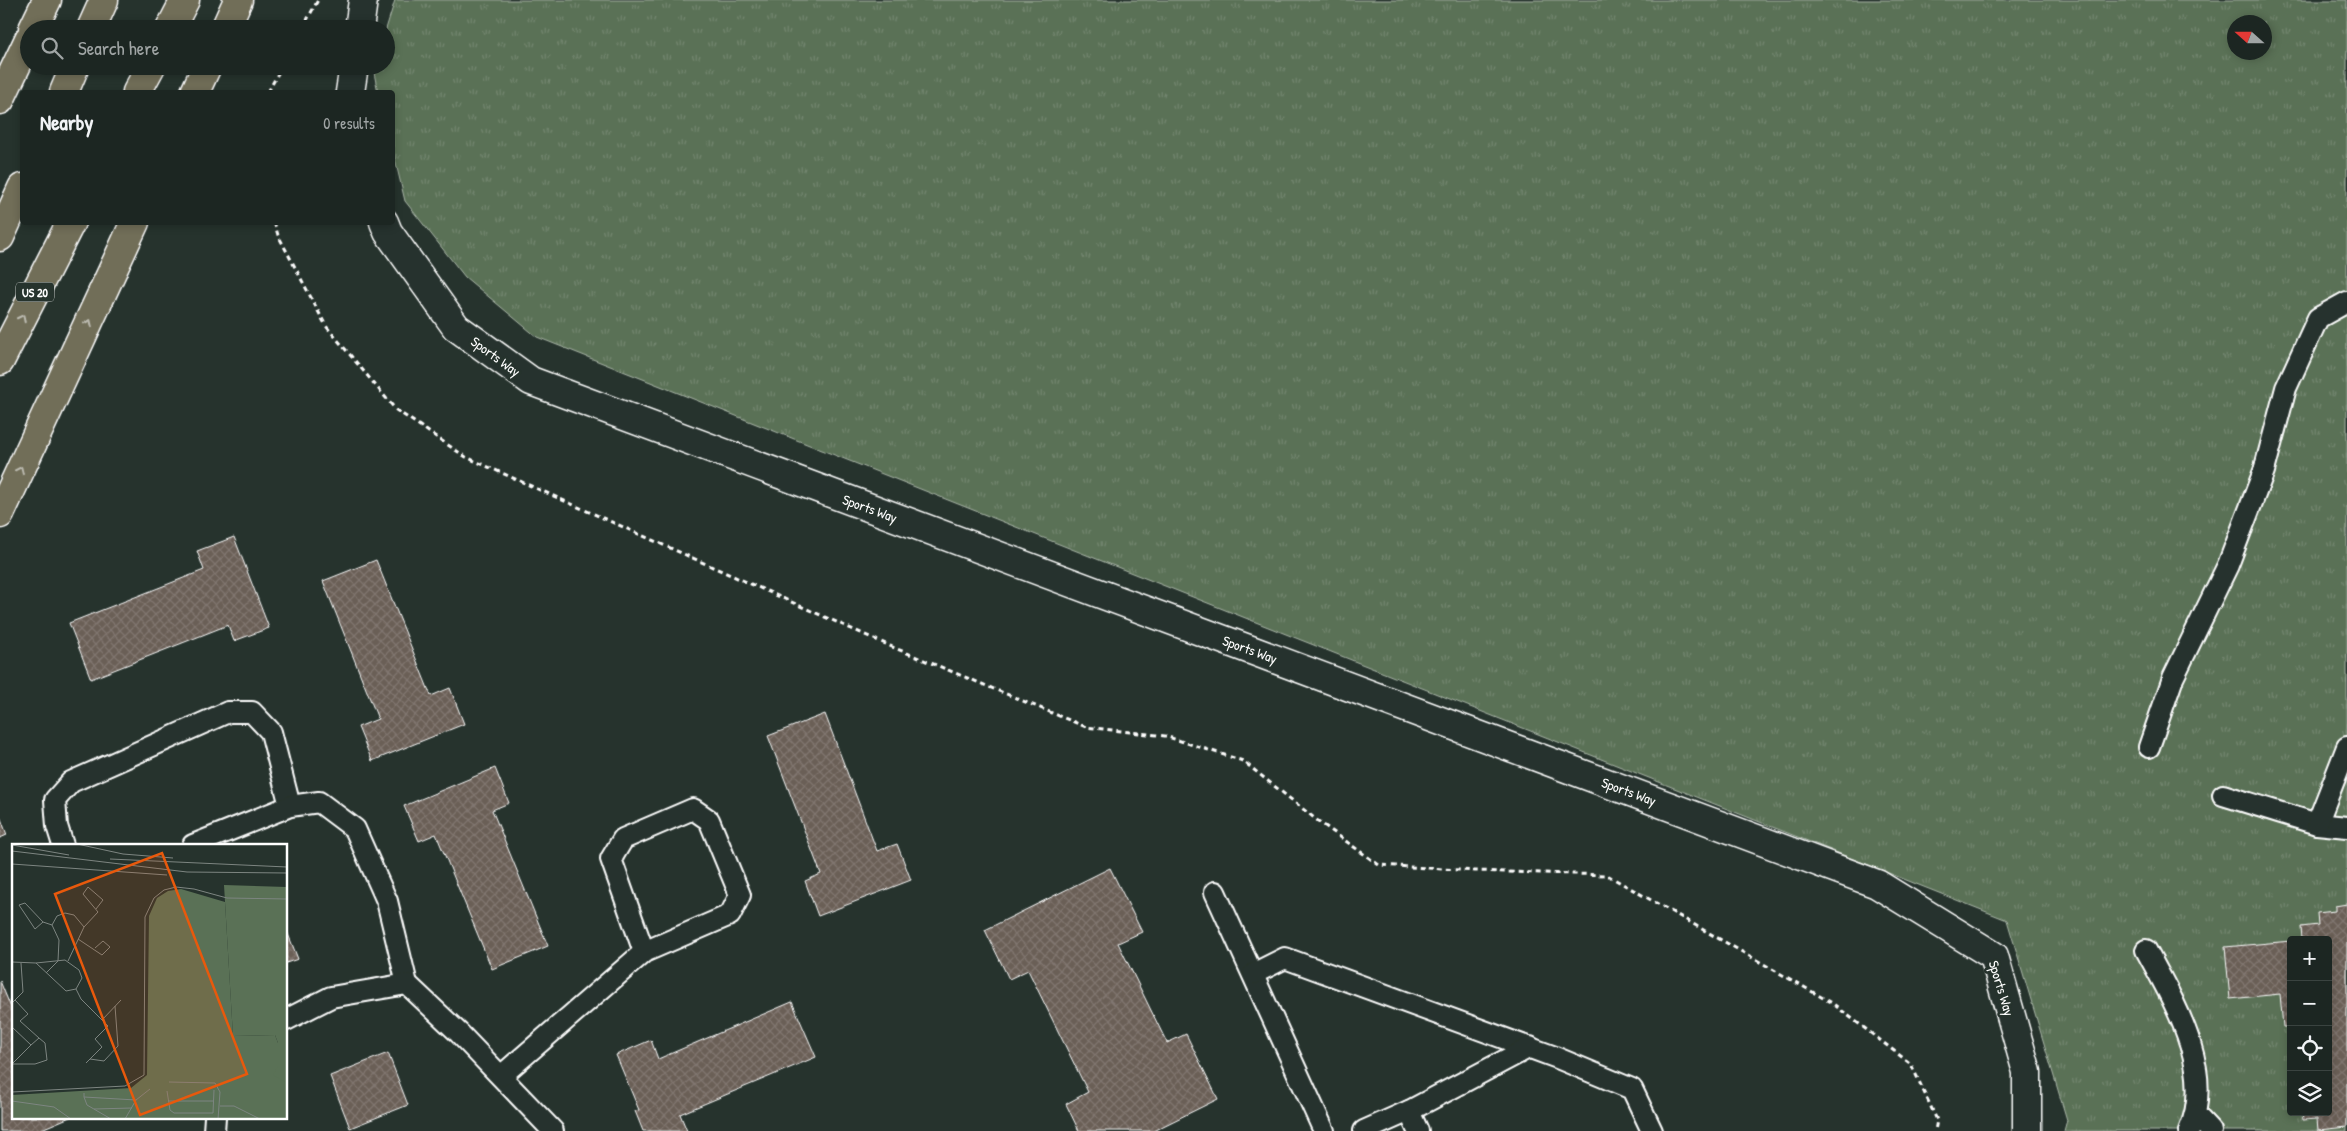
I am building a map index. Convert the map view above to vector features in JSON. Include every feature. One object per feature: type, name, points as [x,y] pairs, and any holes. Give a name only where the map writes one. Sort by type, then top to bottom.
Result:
[{"type":"highway","points":[[37,20],[47,0]]},
{"type":"highway","points":[[95,20],[104,0]]},
{"type":"highway","points":[[175,20],[185,0]]},
{"type":"highway","points":[[229,20],[238,0]]},
{"type":"highway","points":[[0,100],[20,58]]},
{"type":"highway","points":[[65,90],[71,75]]},
{"type":"highway","points":[[138,90],[146,75]]},
{"type":"highway","points":[[196,90],[203,75]]},
{"type":"highway","points":[[0,237],[20,192]]},
{"type":"highway","name":"US 20","points":[[0,361],[69,225]]},
{"type":"highway","points":[[0,514],[134,225]]},
{"type":"street","points":[[360,20],[363,0]]},
{"type":"street","points":[[350,90],[353,75]]},
{"type":"street","name":"Sports Way","points":[[385,225],[388,232],[456,327],[531,381],[1877,884],[1994,956],[2027,1072],[2027,1131]]},
{"type":"lane","points":[[2149,747],[2172,678],[2228,565],[2264,471],[2290,379],[2318,318],[2347,302]]},
{"type":"lane","points":[[63,844],[57,826],[55,800],[71,782],[228,712],[252,712],[271,732],[290,806]]},
{"type":"lane","points":[[2317,824],[2347,746]]},
{"type":"lane","points":[[2223,795],[2317,824],[2347,827]]},
{"type":"lane","points":[[195,844],[290,806],[319,802],[355,829],[387,901],[407,984],[501,1076],[553,1131]]},
{"type":"lane","points":[[501,1076],[644,952],[730,915],[740,895],[710,820],[693,809],[623,839],[611,858],[644,952]]},
{"type":"lane","points":[[1215,892],[1324,1131]]},
{"type":"lane","points":[[2146,950],[2179,1012],[2196,1068],[2193,1123],[2211,1131]]},
{"type":"lane","points":[[1253,974],[1285,958],[1530,1047],[1632,1088],[1652,1131]]},
{"type":"lane","points":[[288,1019],[331,997],[407,984]]},
{"type":"lane","points":[[1364,1131],[1409,1111],[1530,1047]]},
{"type":"lane","points":[[1409,1111],[1418,1131]]},
{"type":"lane","points":[[214,1131],[215,1118]]},
{"type":"path","points":[[307,20],[318,0]]},
{"type":"path","points":[[269,90],[277,75]]},
{"type":"path","points":[[275,225],[278,235],[326,326],[396,410],[466,458],[890,646],[1086,727],[1165,736],[1243,761],[1318,821],[1379,865],[1475,871],[1607,875],[1832,1003],[1912,1064],[1937,1120],[1935,1131]]},
{"type":"green space","points":[[395,0],[2347,0],[2347,1131],[2064,1131],[2067,1120],[2007,920],[537,337],[465,277],[405,201],[395,159],[395,90],[378,90],[374,75],[395,75],[395,20],[389,20]]},
{"type":"building","points":[[234,537],[269,628],[234,641],[228,625],[91,679],[69,623],[204,570],[197,551]]},
{"type":"building","points":[[376,560],[431,696],[450,688],[464,724],[372,761],[358,727],[378,719],[323,581]]},
{"type":"building","points":[[825,714],[877,851],[897,844],[911,880],[818,916],[805,881],[821,874],[768,736]]},
{"type":"building","points":[[495,768],[509,803],[492,810],[548,946],[492,969],[436,834],[419,841],[404,806]]},
{"type":"building","points":[[0,816],[7,835],[0,838]]},
{"type":"building","points":[[1110,868],[1142,932],[1118,943],[1167,1043],[1186,1034],[1218,1099],[1153,1131],[1079,1131],[1066,1104],[1088,1092],[1028,970],[1009,979],[985,930]]},
{"type":"building","points":[[2347,904],[2347,1127],[2318,1130],[2317,1119],[2303,1120],[2302,1116],[2332,1116],[2332,936],[2302,936],[2301,927],[2318,925],[2317,913],[2335,911],[2335,906]]},
{"type":"building","points":[[288,934],[298,959],[288,962]]},
{"type":"building","points":[[2287,941],[2287,1027],[2283,1027],[2280,994],[2230,999],[2225,947]]},
{"type":"building","points":[[0,981],[12,1010],[12,1118],[68,1118],[37,1131],[0,1131]]},
{"type":"building","points":[[792,1002],[816,1057],[680,1114],[687,1131],[643,1131],[635,1111],[639,1110],[616,1055],[651,1040],[658,1059]]},
{"type":"building","points":[[388,1053],[408,1105],[350,1128],[330,1076]]}]
